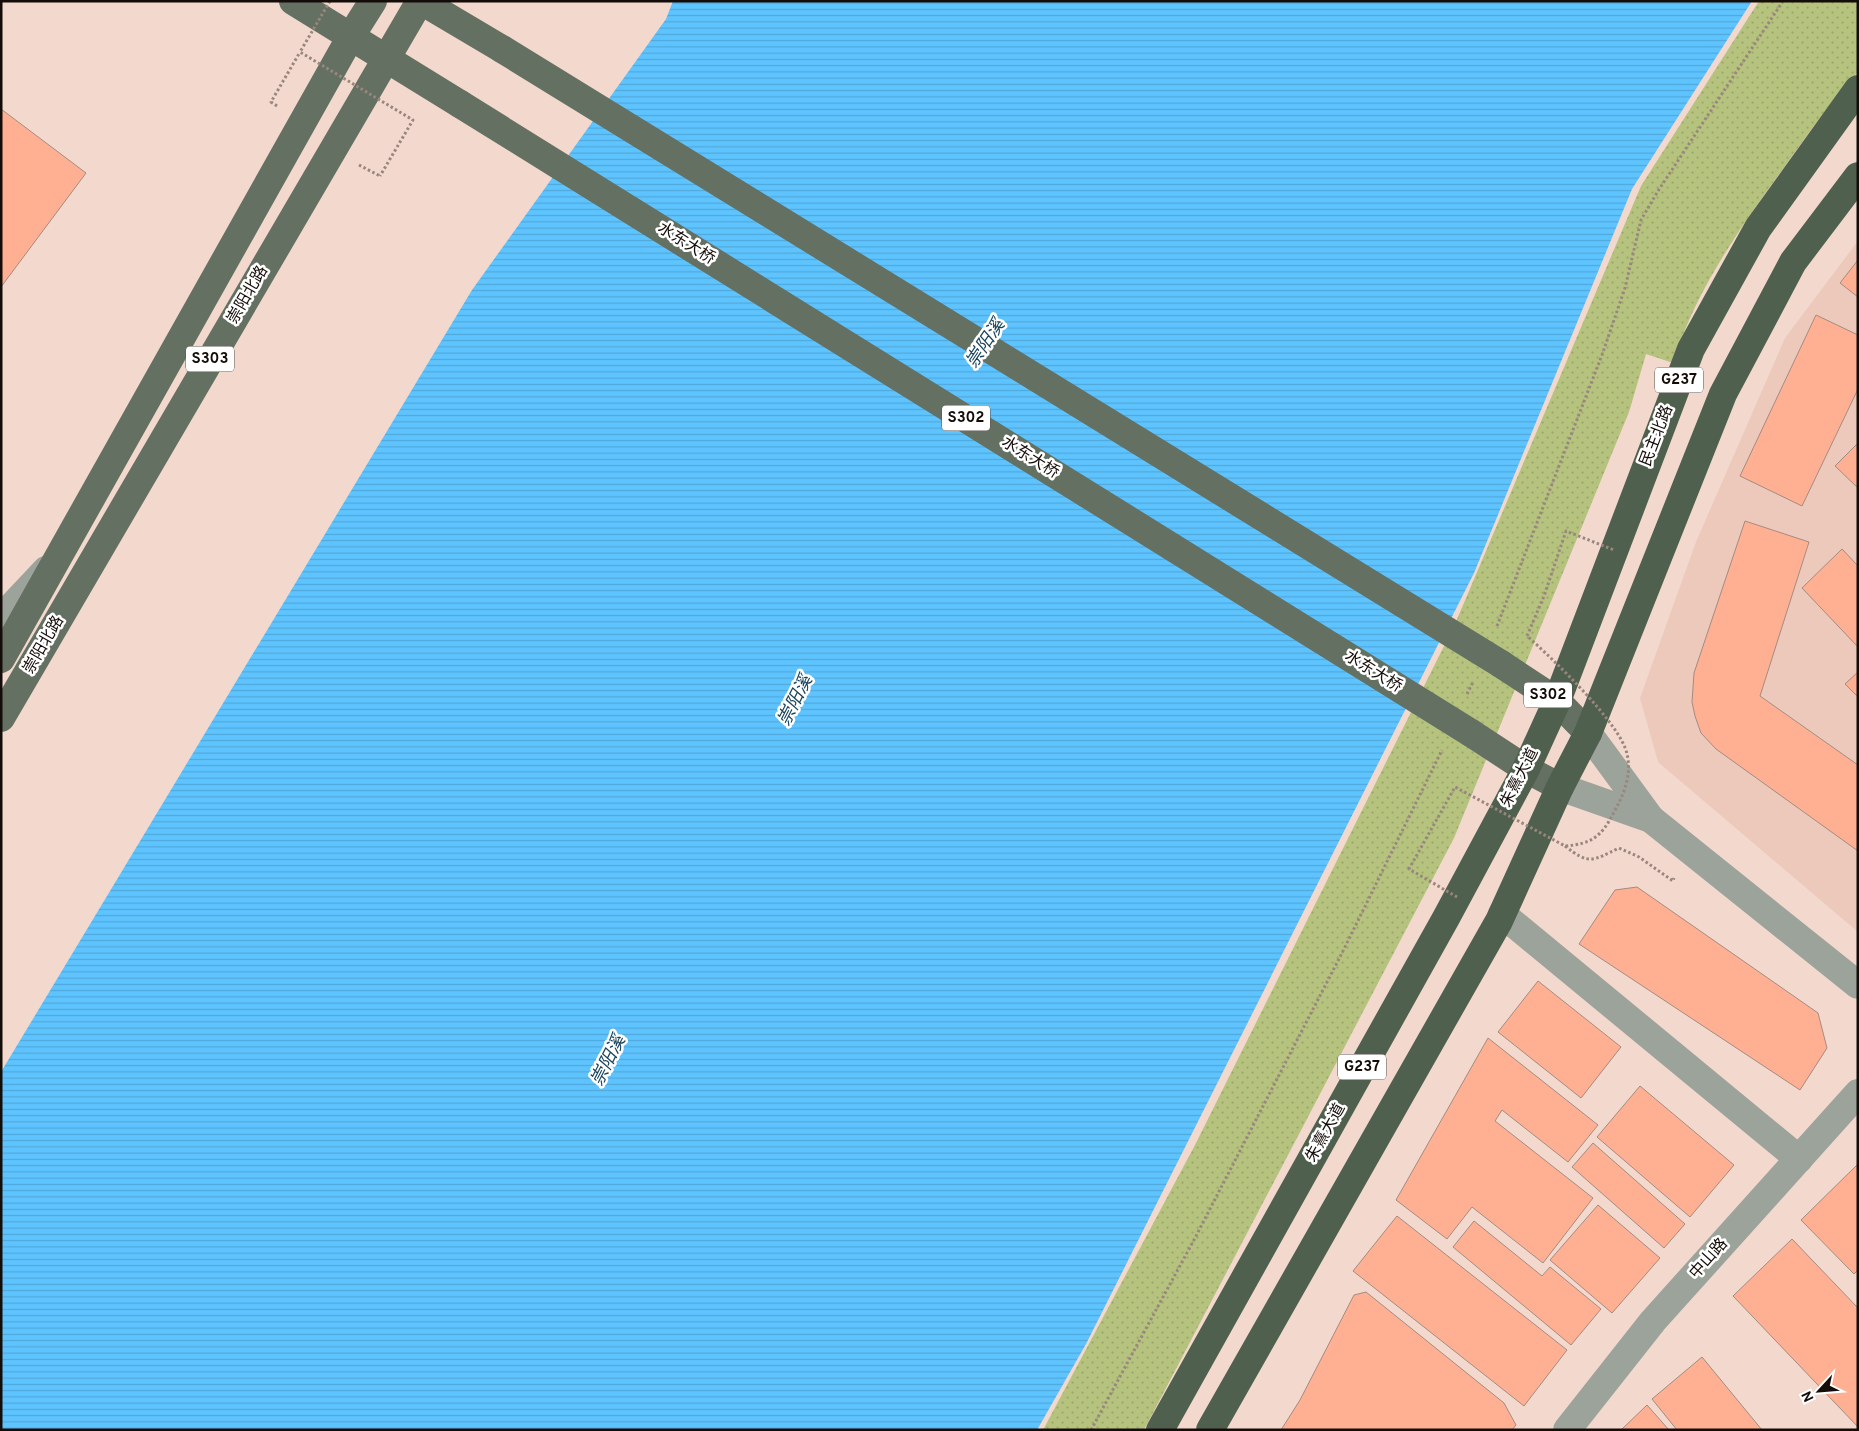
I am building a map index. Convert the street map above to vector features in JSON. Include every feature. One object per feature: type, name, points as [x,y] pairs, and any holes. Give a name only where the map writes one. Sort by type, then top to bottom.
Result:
[{"type":"highway","name":"民主北路","points":[[1557,701],[1691,349],[1758,228],[1858,89]]},
{"type":"highway","name":"G237","points":[[1210,1430],[1502,914],[1560,786],[1588,733],[1723,394],[1793,262],[1858,176]]},
{"type":"highway","name":"朱熹大道","points":[[1160,1430],[1457,897],[1526,769],[1557,701]]},
{"type":"main road","name":"水东大桥","points":[[293,1],[1526,769]]},
{"type":"main road","name":"崇阳北路","points":[[1,659],[351,36],[373,1]]},
{"type":"main road","name":"崇阳北路","points":[[1,718],[421,1]]},
{"type":"main road","name":"S302","points":[[421,1],[1501,664],[1557,701],[1588,733]]},
{"type":"main road","name":"S302","points":[[1526,769],[1560,786]]},
{"type":"street","points":[[1,618],[59,556]]},
{"type":"street","points":[[1588,733],[1651,819],[1858,985]]},
{"type":"street","points":[[1560,786],[1651,819]]},
{"type":"street","points":[[1502,914],[1799,1158]]},
{"type":"street","name":"中山路","points":[[1567,1430],[1653,1321],[1858,1093]]},
{"type":"path","points":[[271,102],[330,1]]},
{"type":"path","points":[[300,52],[413,120],[380,176]]},
{"type":"path","points":[[1565,846],[1582,845],[1603,833],[1620,800],[1628,779],[1627,753],[1615,731],[1594,705],[1526,636],[1544,596],[1566,531],[1614,550]]},
{"type":"path","points":[[1457,897],[1409,869],[1455,787],[1565,846],[1582,859],[1592,859],[1618,848],[1630,852],[1652,866]]},
{"type":"shaded area","points":[[1858,241],[1858,932],[1658,762],[1640,698],[1696,542],[1785,338]]},
{"type":"green space","points":[[1759,1],[1858,1],[1858,72],[1813,127],[1754,209],[1722,258],[1694,309],[1673,363],[1646,354],[1629,412],[1454,838],[1144,1430],[1043,1430],[1195,1145],[1455,624],[1641,186]]},
{"type":"water","name":"崇阳溪","points":[[673,1],[1752,1],[1632,189],[1474,573],[1086,1344],[1037,1430],[1,1430],[1,1072],[472,290],[666,19]]},
{"type":"building","points":[[1,109],[86,173],[1,287]]},
{"type":"building","points":[[1858,260],[1858,297],[1840,283]]},
{"type":"building","points":[[1816,315],[1858,335],[1858,389],[1802,506],[1740,476]]},
{"type":"building","points":[[1858,443],[1858,488],[1835,466]]},
{"type":"building","points":[[1745,521],[1809,542],[1760,696],[1858,765],[1858,851],[1716,749],[1701,733],[1695,716],[1692,702],[1694,673]]},
{"type":"building","points":[[1842,549],[1858,566],[1858,647],[1802,588]]},
{"type":"building","points":[[1858,672],[1858,697],[1845,684]]},
{"type":"building","points":[[1637,887],[1818,1013],[1827,1048],[1800,1090],[1579,944],[1615,890]]},
{"type":"building","points":[[1538,981],[1621,1047],[1581,1098],[1498,1032]]},
{"type":"building","points":[[1488,1038],[1598,1125],[1568,1162],[1502,1110],[1495,1121],[1593,1198],[1543,1263],[1472,1207],[1447,1239],[1396,1200]]},
{"type":"building","points":[[1640,1086],[1734,1165],[1690,1217],[1597,1137]]},
{"type":"building","points":[[1593,1143],[1685,1224],[1664,1248],[1572,1167]]},
{"type":"building","points":[[1858,1164],[1858,1270],[1854,1274],[1801,1220]]},
{"type":"building","points":[[1598,1205],[1660,1258],[1612,1313],[1550,1260]]},
{"type":"building","points":[[1397,1216],[1567,1350],[1524,1406],[1353,1271]]},
{"type":"building","points":[[1474,1221],[1542,1276],[1550,1267],[1601,1309],[1571,1345],[1453,1247]]},
{"type":"building","points":[[1792,1239],[1858,1308],[1858,1427],[1733,1296]]},
{"type":"building","points":[[1366,1292],[1504,1403],[1516,1425],[1512,1430],[1281,1430],[1300,1400],[1354,1295]]},
{"type":"building","points":[[1702,1357],[1762,1430],[1677,1430],[1652,1399]]},
{"type":"building","points":[[1647,1405],[1669,1430],[1621,1430]]}]
